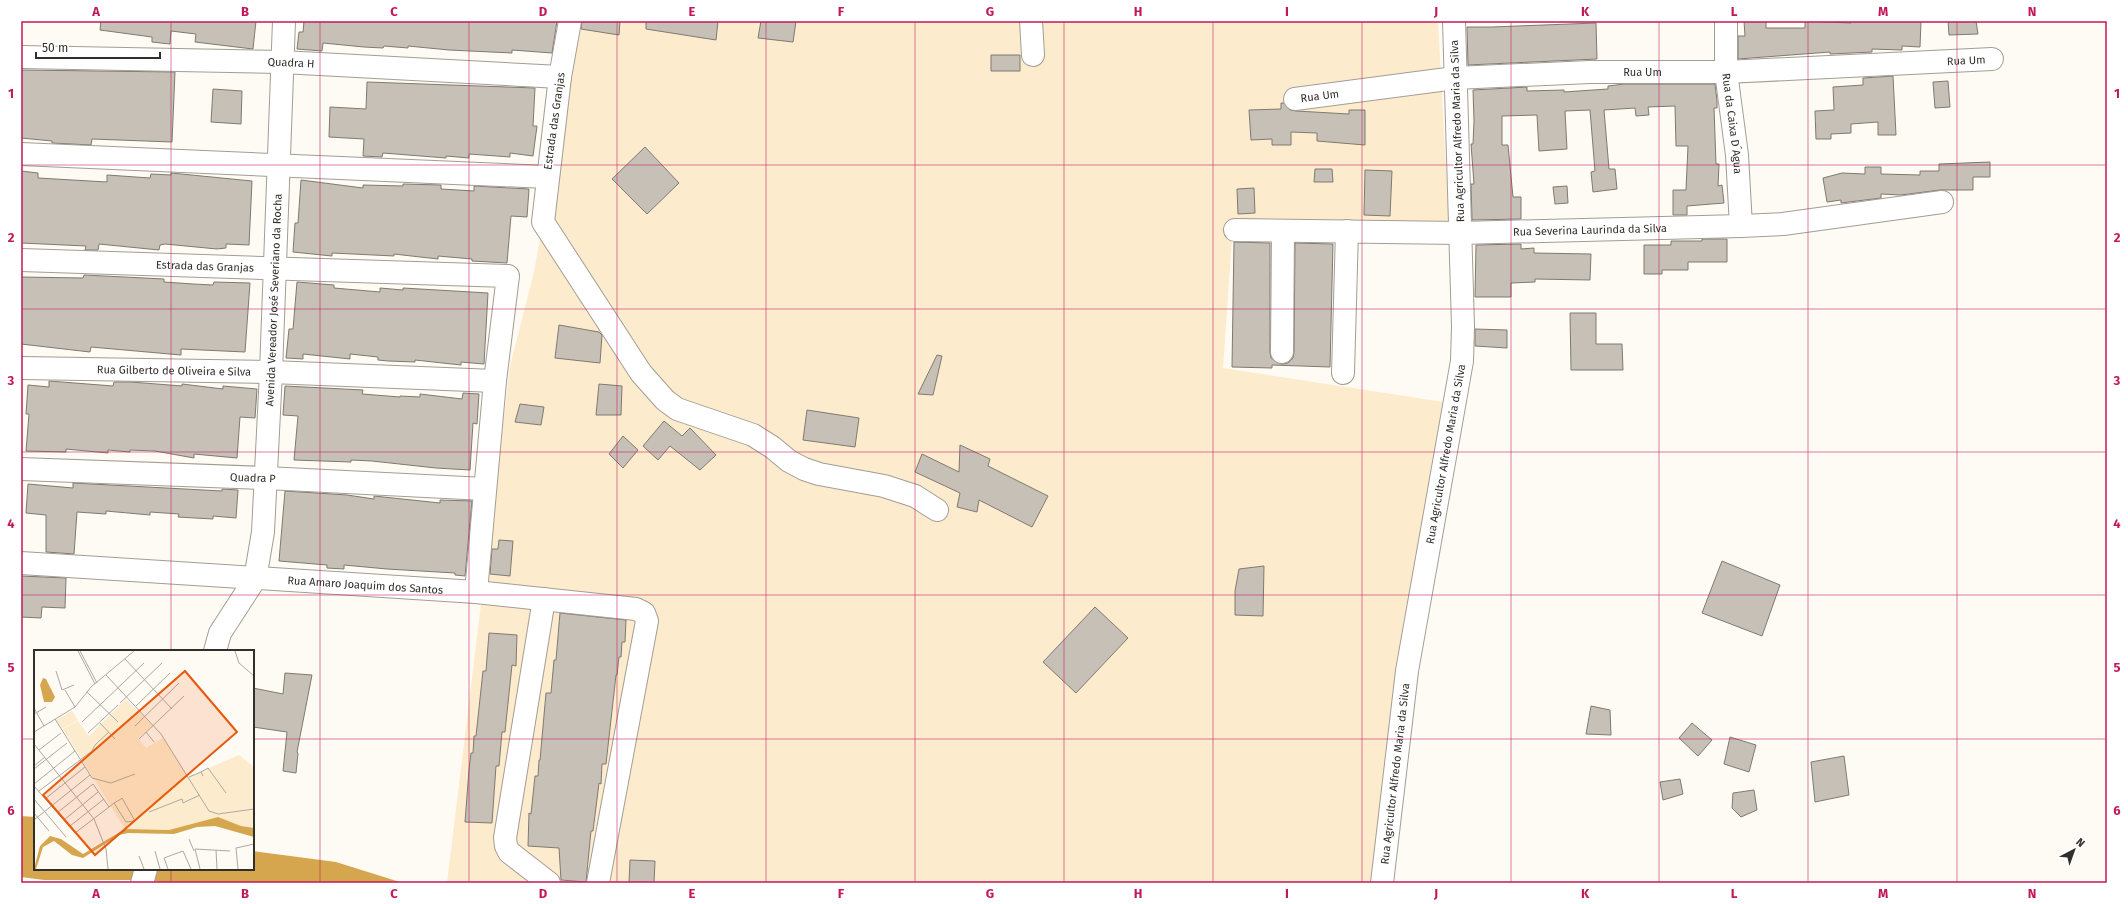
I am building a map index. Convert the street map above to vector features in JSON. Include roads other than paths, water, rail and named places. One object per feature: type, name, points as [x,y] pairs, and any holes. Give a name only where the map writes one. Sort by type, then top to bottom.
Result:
[{"type":"street","name":"Avenida Vereador José Severiano da Rocha","points":[[255,579],[263,532],[266,478],[274,268],[280,166],[284,21]]},
{"type":"street","name":"Estrada das Granjas","points":[[570,21],[560,77],[547,177],[543,222],[641,373],[665,400],[677,409],[753,435],[772,447],[788,461],[804,469],[819,474],[884,486],[915,496],[937,510]]},
{"type":"street","points":[[1031,21],[1033,55]]},
{"type":"street","name":"Rua Agricultor Alfredo Maria da Silva","points":[[1382,883],[1407,671],[1462,361],[1464,326],[1454,21]]},
{"type":"street","name":"Rua da Caixa D´Agua","points":[[1726,21],[1726,72],[1737,155],[1742,226]]},
{"type":"street","name":"Quadra H","points":[[21,56],[282,62],[560,77]]},
{"type":"street","name":"Rua Um","points":[[1295,99],[1455,78],[1590,72],[1726,72],[1992,59]]},
{"type":"street","points":[[21,154],[547,177]]},
{"type":"street","name":"Rua Severina Laurinda da Silva","points":[[1235,230],[1460,232],[1742,226],[1783,224],[1942,202]]},
{"type":"street","points":[[1282,352],[1283,231]]},
{"type":"street","points":[[1343,373],[1347,231]]},
{"type":"street","name":"Estrada das Granjas","points":[[21,260],[508,276],[495,381]]},
{"type":"street","name":"Rua Gilberto de Oliveira e Silva","points":[[21,368],[271,372],[495,381]]},
{"type":"street","points":[[476,592],[495,381]]},
{"type":"street","name":"Quadra P","points":[[21,469],[266,478],[485,489]]},
{"type":"street","name":"Rua Amaro Joaquim dos Santos","points":[[21,563],[476,592],[636,609],[644,613],[647,621],[598,883]]},
{"type":"street","points":[[215,650],[220,633],[255,579]]},
{"type":"street","points":[[544,599],[505,838],[506,846],[509,852],[549,883]]},
{"type":"street","points":[[142,883],[146,870]]}]
